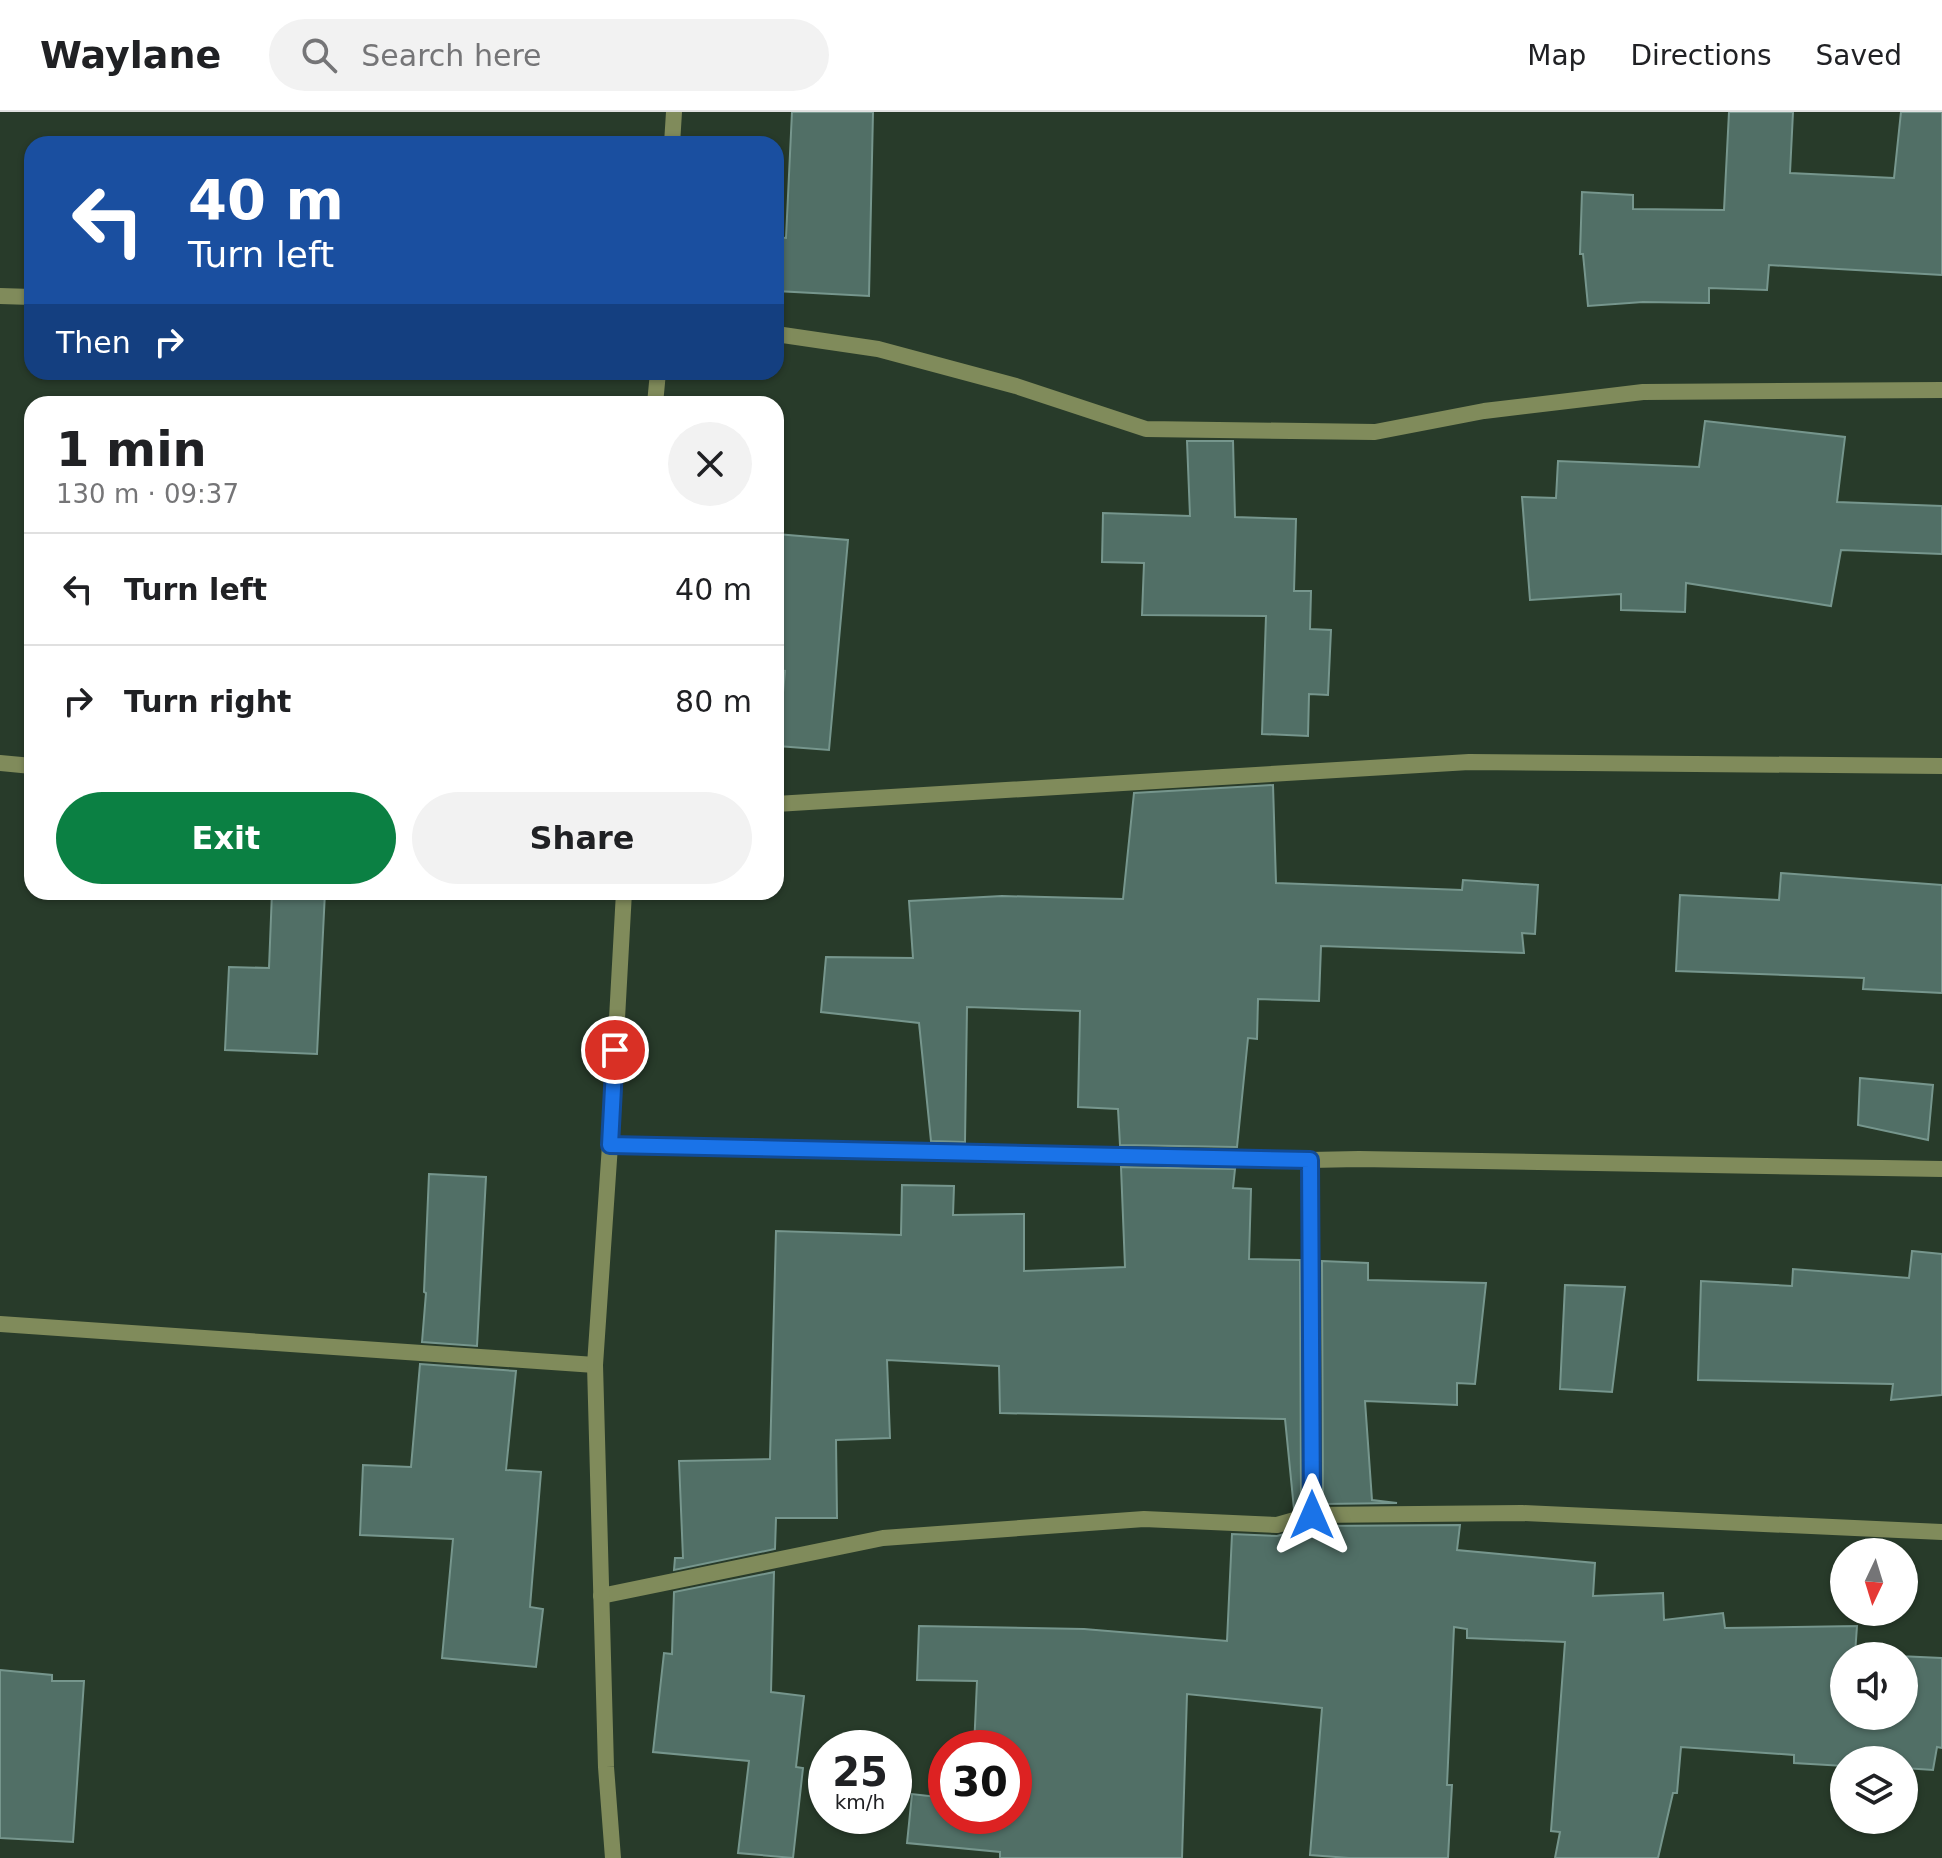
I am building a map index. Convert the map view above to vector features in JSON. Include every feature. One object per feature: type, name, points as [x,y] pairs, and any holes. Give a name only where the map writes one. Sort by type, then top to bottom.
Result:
[{"type":"street","points":[[672,136],[674,112]]},
{"type":"street","points":[[0,296],[24,297]]},
{"type":"street","points":[[784,335],[878,349],[1016,386],[1146,429],[1375,432],[1484,411],[1643,392],[1942,390]]},
{"type":"street","points":[[784,804],[1469,762],[1942,766]]},
{"type":"street","points":[[0,763],[24,765]]},
{"type":"street","points":[[613,1858],[606,1767],[595,1365],[624,900]]},
{"type":"street","points":[[610,1145],[1942,1169]]},
{"type":"street","points":[[1310,1160],[1312,1515]]},
{"type":"street","points":[[0,1324],[595,1365]]},
{"type":"street","points":[[601,1596],[883,1538],[1144,1519],[1277,1525],[1312,1515],[1522,1513],[1942,1532]]},
{"type":"building","points":[[792,112],[873,112],[869,296],[784,291]]},
{"type":"building","points":[[1729,112],[1793,112],[1790,173],[1894,178],[1901,112],[1942,112],[1942,275],[1769,265],[1767,290],[1709,288],[1709,303],[1643,302],[1588,306],[1583,254],[1580,254],[1582,192],[1633,195],[1633,209],[1724,210]]},
{"type":"building","points":[[1705,421],[1845,437],[1837,502],[1942,506],[1942,554],[1841,550],[1831,606],[1686,583],[1685,612],[1621,610],[1621,594],[1530,600],[1522,497],[1556,498],[1558,461],[1699,467]]},
{"type":"building","points":[[1187,441],[1233,441],[1235,517],[1296,519],[1294,591],[1311,591],[1310,629],[1331,630],[1328,695],[1309,694],[1308,736],[1262,734],[1266,616],[1142,615],[1144,563],[1102,562],[1103,513],[1190,516]]},
{"type":"building","points":[[784,535],[848,540],[829,750],[784,746]]},
{"type":"building","points":[[1273,785],[1276,883],[1462,890],[1463,880],[1538,885],[1535,934],[1522,933],[1524,953],[1321,946],[1319,1001],[1258,999],[1257,1039],[1248,1038],[1237,1147],[1120,1145],[1118,1109],[1078,1107],[1080,1011],[967,1007],[965,1142],[931,1141],[919,1023],[821,1012],[826,957],[913,958],[909,901],[1002,896],[1123,899],[1134,793]]},
{"type":"building","points":[[1781,873],[1942,885],[1942,993],[1863,989],[1864,978],[1676,971],[1680,895],[1779,900]]},
{"type":"building","points":[[272,900],[325,900],[317,1054],[225,1050],[229,967],[269,968]]},
{"type":"building","points":[[1860,1078],[1933,1085],[1928,1140],[1858,1125]]},
{"type":"building","points":[[1121,1167],[1235,1169],[1233,1188],[1251,1189],[1249,1259],[1300,1260],[1301,1507],[1294,1509],[1285,1419],[1000,1413],[999,1366],[887,1360],[890,1438],[836,1440],[837,1518],[776,1518],[775,1549],[674,1570],[675,1558],[683,1558],[679,1461],[770,1459],[776,1231],[901,1235],[902,1185],[954,1186],[953,1215],[1024,1214],[1024,1271],[1125,1267]]},
{"type":"building","points":[[429,1174],[486,1177],[477,1346],[422,1342]]},
{"type":"building","points":[[1912,1251],[1942,1254],[1942,1395],[1891,1400],[1893,1384],[1698,1380],[1701,1281],[1792,1286],[1793,1269],[1909,1278]]},
{"type":"building","points":[[1322,1261],[1368,1263],[1368,1280],[1486,1283],[1475,1384],[1457,1383],[1457,1405],[1365,1401],[1372,1500],[1397,1503],[1323,1504]]},
{"type":"building","points":[[1565,1285],[1625,1287],[1612,1392],[1560,1389]]},
{"type":"building","points":[[420,1364],[516,1371],[506,1470],[541,1472],[530,1607],[543,1609],[536,1667],[442,1658],[453,1539],[360,1535],[363,1465],[411,1467]]},
{"type":"building","points":[[1460,1525],[1457,1550],[1595,1563],[1593,1596],[1663,1593],[1664,1620],[1723,1613],[1725,1628],[1857,1626],[1856,1642],[1830,1642],[1830,1730],[1918,1730],[1918,1657],[1942,1658],[1942,1748],[1937,1747],[1933,1770],[1918,1769],[1918,1746],[1830,1746],[1830,1765],[1794,1763],[1794,1755],[1681,1747],[1677,1793],[1673,1793],[1658,1858],[1555,1858],[1560,1832],[1551,1831],[1565,1642],[1467,1638],[1467,1629],[1454,1627],[1447,1785],[1452,1785],[1448,1858],[1310,1855],[1322,1708],[1187,1694],[1182,1858],[1000,1858],[1000,1852],[907,1843],[908,1834],[912,1834],[912,1794],[928,1796],[928,1834],[1032,1834],[1032,1730],[975,1730],[977,1681],[917,1680],[919,1626],[1084,1629],[1227,1641],[1232,1534],[1277,1536],[1314,1526]]},
{"type":"building","points":[[774,1572],[771,1692],[804,1696],[796,1767],[803,1768],[793,1858],[738,1853],[749,1761],[653,1752],[664,1653],[672,1654],[674,1592]]},
{"type":"building","points":[[0,1670],[52,1675],[52,1681],[84,1681],[73,1842],[0,1838]]},
{"type":"route","points":[[615,1050],[610,1145],[1310,1160],[1312,1515]]}]
